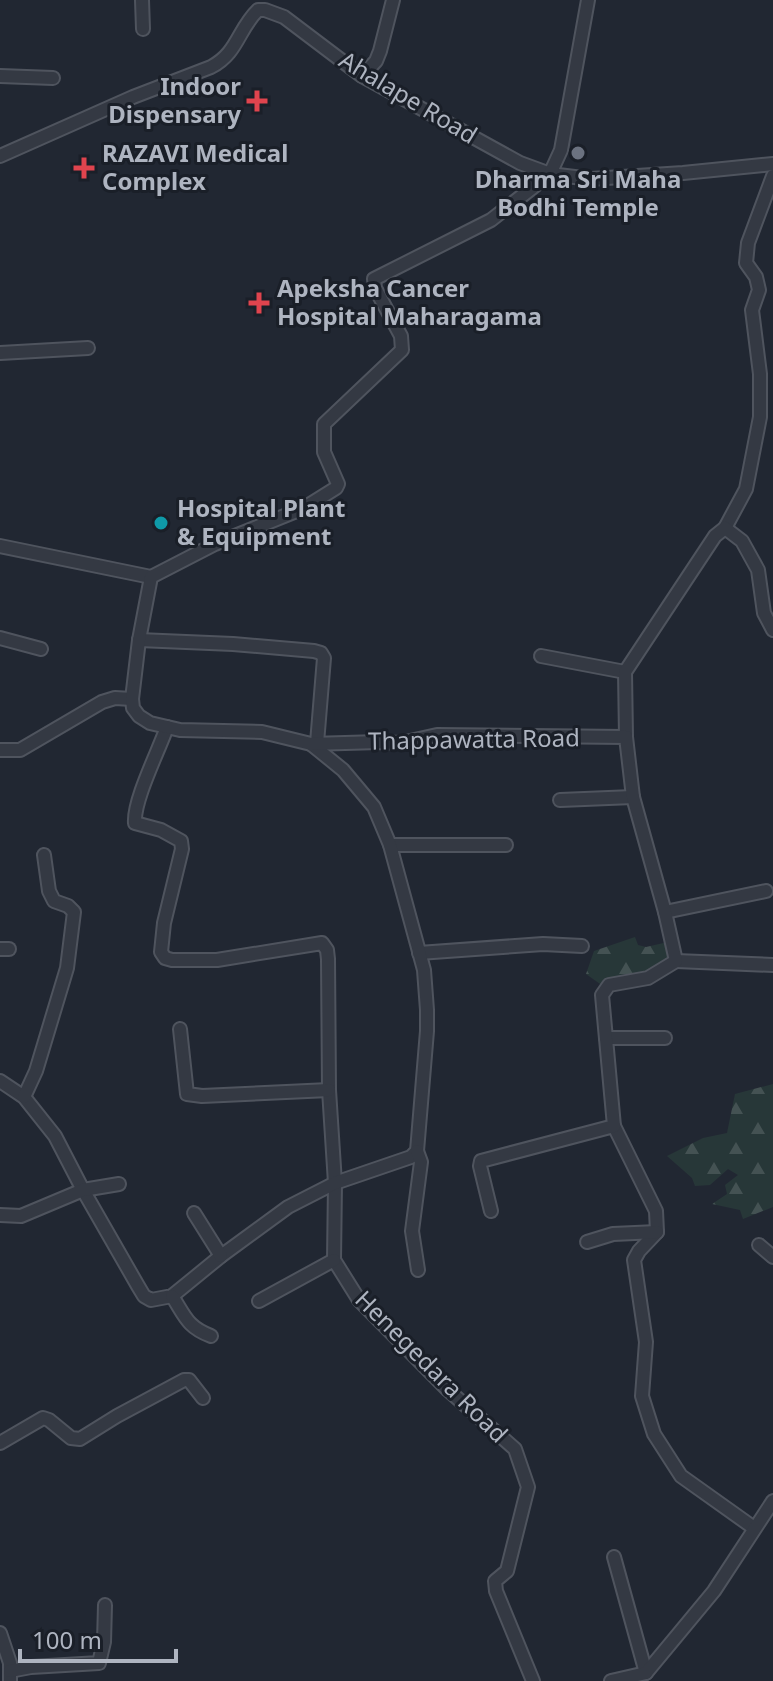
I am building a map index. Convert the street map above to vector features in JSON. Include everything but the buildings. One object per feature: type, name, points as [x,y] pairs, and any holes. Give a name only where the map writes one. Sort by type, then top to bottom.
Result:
[{"type":"street","points":[[142,0],[143,29]]},
{"type":"street","points":[[362,76],[376,61],[393,0]]},
{"type":"street","points":[[0,546],[151,577],[215,544],[304,508],[336,488],[338,484],[324,452],[324,424],[402,350],[401,336],[375,288],[374,279],[491,220],[550,174],[561,150],[588,0]]},
{"type":"street","name":"Ahalape Road","points":[[0,156],[223,61],[256,5],[284,17],[362,76],[520,163],[550,174],[591,179],[773,164]]},
{"type":"street","points":[[0,76],[53,78]]},
{"type":"street","points":[[676,961],[633,797],[626,737],[625,672],[715,536],[725,528],[746,489],[760,417],[760,374],[752,310],[759,290],[756,277],[746,263],[748,243],[773,176]]},
{"type":"street","points":[[0,353],[88,348]]},
{"type":"street","points":[[725,528],[742,541],[758,570],[764,613],[773,630]]},
{"type":"street","points":[[151,577],[132,699],[133,708],[139,716],[150,723],[180,730],[262,732],[314,743],[343,770],[374,807],[390,845],[424,970],[427,1010],[417,1151],[421,1162],[412,1231],[418,1270]]},
{"type":"street","points":[[0,638],[41,649]]},
{"type":"street","points":[[139,640],[233,644],[321,653],[324,658],[314,743]]},
{"type":"street","points":[[541,656],[625,672]]},
{"type":"street","points":[[0,750],[20,750],[102,702],[115,698],[132,699]]},
{"type":"street","points":[[167,727],[134,818],[135,823],[161,830],[181,841],[182,849],[164,923],[161,952],[165,958],[217,960],[322,943],[327,950],[329,1090],[335,1183],[334,1260],[259,1301]]},
{"type":"street","name":"Thappawatta Road","points":[[314,743],[401,743],[437,735],[626,737]]},
{"type":"street","points":[[560,800],[633,797]]},
{"type":"street","points":[[390,845],[506,845]]},
{"type":"street","points":[[24,1097],[36,1071],[67,968],[74,912],[54,901],[49,891],[44,855]]},
{"type":"street","points":[[665,912],[766,891]]},
{"type":"street","points":[[419,953],[543,944],[582,946]]},
{"type":"street","points":[[754,1528],[681,1476],[654,1434],[642,1396],[646,1342],[634,1260],[657,1232],[656,1211],[614,1126],[602,995],[609,985],[648,978],[676,961],[773,965]]},
{"type":"street","points":[[180,1029],[187,1094],[202,1096],[329,1090]]},
{"type":"street","points":[[606,1038],[665,1038]]},
{"type":"street","points":[[0,1081],[24,1097],[55,1136],[144,1296],[151,1300],[172,1296],[288,1207],[335,1183],[411,1157],[417,1151]]},
{"type":"street","points":[[491,1211],[481,1161],[614,1126]]},
{"type":"street","points":[[0,1215],[21,1216],[83,1190],[119,1184]]},
{"type":"street","points":[[194,1213],[221,1256]]},
{"type":"street","points":[[587,1242],[613,1234],[657,1232]]},
{"type":"street","points":[[759,1245],[773,1257]]},
{"type":"street","name":"Henegedara Road","points":[[334,1260],[359,1300],[448,1390],[515,1449],[528,1487],[507,1571],[495,1581],[496,1591],[533,1681]]},
{"type":"street","points":[[172,1296],[188,1322],[197,1331],[211,1336]]},
{"type":"street","points":[[0,1443],[43,1418],[71,1438],[80,1439],[184,1380],[189,1380],[203,1398]]},
{"type":"street","points":[[611,1681],[646,1673],[714,1591],[773,1501]]},
{"type":"street","points":[[614,1557],[646,1673]]},
{"type":"street","points":[[0,1633],[10,1663],[10,1676],[31,1667],[99,1663],[104,1642],[105,1605]]},
{"type":"green space","points":[[635,937],[638,945],[646,947],[668,942],[670,959],[644,976],[603,986],[586,974],[594,951]]},
{"type":"green space","points":[[773,1084],[773,1207],[743,1219],[740,1210],[712,1204],[727,1194],[725,1185],[738,1175],[728,1169],[710,1185],[695,1186],[692,1178],[667,1156],[703,1138],[727,1133],[735,1094]]},
{"type":"place","name":"Indoor Dispensary","points":[[257,101]]},
{"type":"place","name":"Dharma Sri Maha Bodhi Temple","points":[[578,153]]},
{"type":"place","name":"RAZAVI Medical Complex","points":[[84,168]]},
{"type":"place","name":"Apeksha Cancer Hospital Maharagama","points":[[259,303]]},
{"type":"place","name":"Hospital Plant & Equipment","points":[[161,523]]}]
